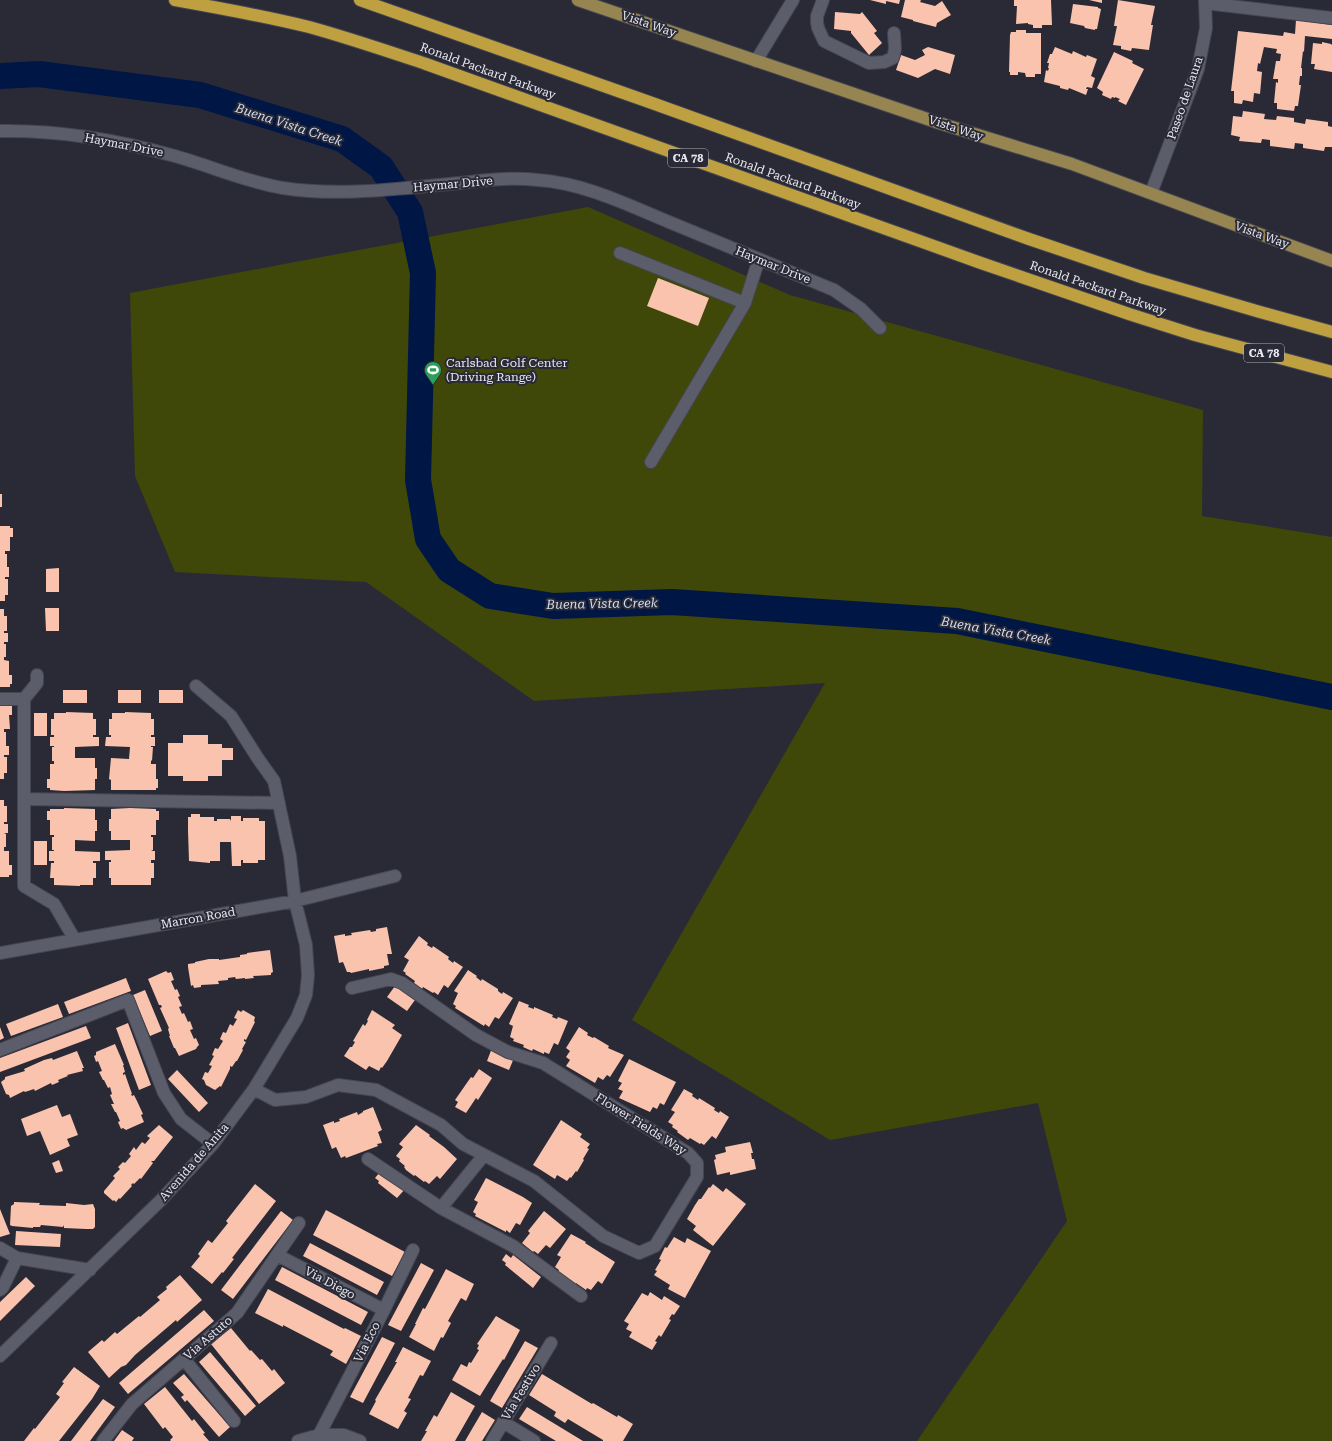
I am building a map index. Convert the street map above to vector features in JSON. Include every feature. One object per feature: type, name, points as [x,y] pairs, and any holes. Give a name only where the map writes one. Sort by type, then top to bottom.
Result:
[{"type":"highway","name":"Ronald Packard Parkway","points":[[175,0],[256,15],[368,44],[981,263],[1129,314],[1195,335],[1332,372]]},
{"type":"highway","name":"Ronald Packard Parkway","points":[[360,0],[652,103],[1028,239],[1144,278],[1332,332]]},
{"type":"main road","name":"Vista Way","points":[[578,0],[939,123],[1072,164],[1332,261]]},
{"type":"street","points":[[756,61],[792,0]]},
{"type":"street","points":[[823,0],[817,16],[817,22],[824,42],[869,63],[884,62],[893,58],[895,49],[894,33]]},
{"type":"street","points":[[1205,1],[1332,18]]},
{"type":"street","name":"Paseo de Laura","points":[[1151,193],[1198,69],[1206,28],[1205,1]]},
{"type":"street","name":"Haymar Drive","points":[[0,131],[67,135],[110,141],[171,154],[282,188],[321,192],[359,192],[495,180],[538,180],[575,186],[621,202],[834,290],[861,309],[880,328]]},
{"type":"street","points":[[620,253],[745,302]]},
{"type":"street","points":[[651,462],[745,302],[760,259]]},
{"type":"street","points":[[37,675],[37,683],[24,699],[24,886],[35,891],[54,904],[75,940]]},
{"type":"street","name":"Avenida de Anita","points":[[0,1356],[161,1200],[213,1144],[254,1089],[297,1018],[306,995],[308,975],[306,945],[295,901],[290,856],[274,781],[253,752],[231,716],[196,686]]},
{"type":"street","points":[[0,698],[24,699]]},
{"type":"street","points":[[24,800],[279,803]]},
{"type":"street","name":"Marron Road","points":[[0,953],[295,901],[396,876]]},
{"type":"street","name":"Flower Fields Way","points":[[254,1089],[275,1100],[306,1097],[338,1085],[376,1090],[441,1125],[462,1144],[534,1181],[603,1236],[639,1252],[654,1246],[697,1177],[697,1163],[688,1153],[543,1063],[508,1052],[476,1035],[402,983],[391,979],[352,988]]},
{"type":"street","points":[[0,1050],[128,1000],[164,1093],[181,1119],[213,1144]]},
{"type":"street","points":[[441,1208],[484,1155]]},
{"type":"street","points":[[368,1159],[441,1208],[513,1246],[581,1296]]},
{"type":"street","name":"Via Astuto","points":[[103,1441],[132,1404],[237,1313],[299,1223]]},
{"type":"street","points":[[0,1248],[16,1258],[90,1270]]},
{"type":"street","name":"Via Eco","points":[[319,1434],[384,1310],[413,1250]]},
{"type":"street","name":"Via Diego","points":[[277,1255],[384,1310]]},
{"type":"street","points":[[0,1290],[3,1287],[16,1258]]},
{"type":"street","name":"Via Festivo","points":[[492,1441],[551,1343]]},
{"type":"street","points":[[184,1359],[234,1422]]},
{"type":"street","points":[[503,1422],[534,1441]]},
{"type":"street","points":[[298,1441],[319,1434],[344,1436],[360,1441]]},
{"type":"green space","points":[[588,207],[790,295],[1203,410],[1202,516],[1332,537],[1332,1441],[917,1441],[1067,1221],[1038,1103],[830,1140],[632,1020],[825,683],[534,701],[366,582],[175,572],[135,476],[130,293]]},
{"type":"building","points":[[870,0],[900,0],[899,4],[886,1],[886,4]]},
{"type":"building","points":[[905,0],[921,0],[920,2],[935,6],[942,1],[951,15],[937,23],[936,27],[913,21],[901,17]]},
{"type":"building","points":[[1014,0],[1051,0],[1052,25],[1042,25],[1042,28],[1033,28],[1033,25],[1028,23],[1016,24],[1017,6],[1014,6]]},
{"type":"building","points":[[1089,0],[1102,0],[1102,3]]},
{"type":"building","points":[[1118,0],[1155,6],[1151,25],[1153,25],[1149,50],[1132,48],[1131,51],[1121,49],[1121,46],[1113,45],[1117,26],[1114,26]]},
{"type":"building","points":[[1073,4],[1098,7],[1101,9],[1097,29],[1085,28],[1084,26],[1070,23]]},
{"type":"building","points":[[835,12],[860,14],[862,12],[877,31],[874,33],[882,43],[869,55],[851,31],[834,29]]},
{"type":"building","points":[[1296,20],[1332,25],[1332,39],[1305,36],[1298,106],[1295,106],[1294,111],[1277,109],[1277,103],[1274,103],[1276,82],[1278,83],[1278,79],[1273,79],[1276,61],[1280,61],[1281,54],[1276,53],[1277,49],[1264,47],[1260,64],[1258,63],[1257,71],[1262,72],[1260,94],[1254,93],[1253,102],[1243,100],[1242,104],[1234,103],[1234,91],[1231,91],[1238,31],[1283,36],[1284,32],[1295,34]]},
{"type":"building","points":[[1016,30],[1026,30],[1026,33],[1041,33],[1041,74],[1035,74],[1035,77],[1026,77],[1025,73],[1018,72],[1018,75],[1010,75],[1010,35],[1011,32],[1016,32]]},
{"type":"building","points":[[1322,42],[1332,45],[1332,72],[1314,69],[1315,64],[1311,64],[1313,43],[1322,44]]},
{"type":"building","points":[[928,47],[955,55],[950,74],[935,69],[918,78],[896,70],[901,55],[915,60],[925,55],[922,50]]},
{"type":"building","points":[[1055,47],[1072,54],[1073,51],[1086,57],[1087,55],[1097,59],[1091,76],[1095,78],[1092,88],[1087,87],[1086,89],[1088,89],[1086,95],[1069,88],[1068,90],[1060,88],[1060,86],[1044,82],[1046,70],[1048,71],[1049,68],[1049,63],[1047,63],[1050,54],[1052,54]]},
{"type":"building","points":[[1114,52],[1133,61],[1132,63],[1144,69],[1126,105],[1118,101],[1120,99],[1112,97],[1111,99],[1102,95],[1103,92],[1097,88]]},
{"type":"building","points":[[1243,111],[1265,114],[1264,119],[1276,120],[1277,116],[1294,118],[1294,122],[1305,124],[1306,119],[1328,122],[1328,126],[1332,127],[1332,147],[1325,147],[1324,151],[1303,148],[1303,144],[1295,143],[1294,149],[1270,146],[1270,140],[1262,139],[1261,143],[1239,141],[1240,137],[1231,135],[1233,116],[1242,117]]},
{"type":"building","points":[[658,278],[709,298],[698,326],[647,306]]},
{"type":"building","points":[[0,494],[2,494],[2,507],[0,507]]},
{"type":"building","points":[[0,526],[10,526],[10,528],[13,528],[13,537],[10,537],[10,551],[5,551],[5,554],[7,554],[7,567],[9,567],[9,577],[5,577],[5,579],[8,579],[8,595],[5,595],[5,601],[0,601]]},
{"type":"building","points":[[59,568],[59,592],[46,592],[46,569]]},
{"type":"building","points":[[45,608],[59,608],[59,631],[46,631]]},
{"type":"building","points":[[0,609],[4,609],[4,616],[7,616],[7,631],[4,631],[4,633],[8,633],[8,642],[4,642],[4,644],[6,644],[6,657],[4,657],[4,660],[9,661],[9,675],[12,675],[12,684],[10,684],[10,687],[0,687]]},
{"type":"building","points":[[63,690],[87,690],[87,703],[63,703]]},
{"type":"building","points":[[118,690],[141,690],[141,703],[118,703]]},
{"type":"building","points":[[159,690],[183,690],[183,703],[159,703]]},
{"type":"building","points":[[0,703],[9,703],[9,705],[12,705],[12,715],[9,715],[10,729],[4,729],[4,732],[6,732],[6,746],[9,746],[9,755],[4,755],[4,757],[7,757],[7,773],[4,773],[4,779],[0,779]]},
{"type":"building","points":[[34,713],[47,713],[47,736],[34,736]]},
{"type":"building","points":[[54,713],[93,713],[93,719],[96,719],[96,735],[93,735],[93,737],[99,737],[99,746],[75,747],[75,758],[95,758],[97,779],[95,779],[95,790],[64,791],[50,790],[50,788],[47,788],[47,779],[50,779],[50,764],[54,764],[54,761],[52,761],[52,747],[54,746],[50,746],[50,737],[54,737],[54,735],[51,735],[51,719],[54,719]]},
{"type":"building","points":[[112,713],[151,713],[151,719],[154,719],[154,735],[151,735],[151,737],[155,737],[155,746],[151,746],[153,747],[151,764],[156,764],[156,779],[158,779],[158,788],[156,788],[156,790],[111,790],[111,780],[109,779],[111,758],[129,759],[130,747],[105,746],[106,737],[111,737],[111,735],[109,735],[109,719],[112,719]]},
{"type":"building","points":[[183,735],[208,735],[208,744],[222,744],[222,748],[233,748],[233,760],[222,760],[222,776],[208,776],[208,781],[183,781],[183,776],[168,776],[168,743],[183,743]]},
{"type":"building","points":[[0,800],[4,800],[4,806],[7,806],[7,822],[4,822],[4,824],[8,824],[8,833],[4,833],[6,834],[6,847],[4,847],[4,851],[9,851],[9,865],[12,865],[12,875],[9,875],[9,877],[0,877]]},
{"type":"building","points":[[50,809],[95,809],[97,831],[95,831],[95,841],[75,840],[75,851],[100,852],[100,861],[93,861],[93,863],[96,863],[96,878],[93,878],[93,885],[54,885],[54,878],[50,878],[51,863],[54,863],[54,861],[49,861],[49,851],[54,851],[52,850],[52,837],[54,837],[54,835],[50,835],[50,820],[47,820],[47,811],[50,811]]},
{"type":"building","points":[[111,809],[156,809],[156,811],[159,811],[159,820],[156,820],[156,835],[151,835],[151,837],[153,837],[153,850],[151,851],[155,851],[155,860],[151,860],[151,863],[154,863],[154,878],[151,878],[151,885],[111,885],[111,878],[109,878],[109,862],[111,862],[111,860],[105,860],[105,851],[130,850],[130,840],[111,840],[109,819],[111,819]]},
{"type":"building","points":[[191,814],[200,814],[200,817],[214,817],[214,821],[217,821],[217,819],[230,819],[231,821],[231,816],[241,816],[241,821],[243,821],[243,818],[259,818],[259,821],[265,821],[265,860],[258,860],[258,863],[243,863],[243,860],[241,860],[241,866],[232,866],[231,842],[220,842],[220,861],[210,861],[210,863],[189,861],[188,817],[191,817]]},
{"type":"building","points":[[34,841],[47,841],[47,865],[34,865]]},
{"type":"building","points":[[387,927],[392,954],[387,954],[389,965],[384,966],[384,968],[369,971],[369,969],[351,973],[347,972],[343,962],[339,963],[334,936],[345,934],[345,936],[352,935],[351,933],[370,930],[371,932],[376,931],[376,929]]},
{"type":"building","points":[[419,936],[428,943],[427,945],[432,948],[433,946],[449,957],[448,959],[453,963],[454,961],[463,967],[448,988],[444,985],[438,995],[423,987],[422,989],[403,971],[409,960],[404,957]]},
{"type":"building","points":[[270,950],[273,972],[271,975],[253,976],[254,978],[245,979],[236,979],[235,977],[228,978],[228,980],[218,981],[219,984],[201,985],[201,987],[194,988],[193,985],[191,986],[188,964],[209,959],[219,960],[240,957],[240,955],[247,953]]},
{"type":"building","points":[[468,970],[477,976],[476,977],[481,981],[482,979],[498,989],[498,991],[502,994],[503,992],[513,998],[499,1019],[495,1017],[489,1027],[485,1024],[484,1026],[455,1008],[456,1006],[453,1004],[458,993],[454,991]]},
{"type":"building","points":[[166,971],[168,973],[171,972],[174,980],[171,981],[175,990],[177,989],[180,996],[178,997],[182,1006],[179,1007],[182,1014],[184,1013],[188,1022],[190,1021],[193,1029],[190,1030],[194,1039],[196,1038],[199,1045],[196,1049],[179,1056],[169,1036],[169,1028],[160,1008],[162,1007],[159,1005],[148,979]]},
{"type":"building","points":[[126,978],[131,991],[69,1014],[64,1002]]},
{"type":"building","points":[[395,986],[415,1000],[407,1011],[387,997]]},
{"type":"building","points":[[145,990],[162,1031],[150,1036],[133,995]]},
{"type":"building","points":[[519,1001],[529,1005],[528,1007],[534,1009],[534,1007],[553,1015],[552,1017],[557,1019],[558,1017],[568,1021],[558,1045],[554,1043],[549,1054],[544,1052],[544,1054],[533,1049],[532,1051],[523,1047],[524,1045],[513,1041],[514,1039],[510,1037],[513,1026],[509,1024]]},
{"type":"building","points":[[58,1004],[63,1017],[11,1036],[6,1024]]},
{"type":"building","points":[[238,1010],[241,1012],[243,1010],[255,1017],[255,1022],[246,1040],[244,1039],[246,1042],[237,1061],[232,1067],[230,1066],[221,1087],[220,1086],[215,1090],[206,1085],[202,1079],[205,1072],[208,1073],[212,1066],[209,1065],[214,1056],[212,1055],[215,1048],[218,1049],[223,1041],[220,1039],[223,1032],[226,1033],[230,1024],[233,1026],[237,1019],[234,1018]]},
{"type":"building","points":[[372,1010],[395,1025],[392,1028],[402,1035],[387,1061],[379,1071],[369,1066],[366,1070],[344,1056],[355,1042],[353,1041],[363,1024],[365,1026]]},
{"type":"building","points":[[128,1023],[151,1085],[139,1090],[116,1028]]},
{"type":"building","points":[[86,1026],[91,1038],[0,1072],[0,1058]]},
{"type":"building","points":[[0,1027],[4,1038],[0,1040]]},
{"type":"building","points":[[579,1027],[588,1033],[587,1035],[593,1038],[594,1037],[609,1046],[608,1048],[624,1055],[610,1077],[607,1075],[603,1080],[598,1077],[595,1083],[566,1066],[570,1060],[566,1057],[570,1051],[566,1048]]},
{"type":"building","points":[[115,1044],[124,1065],[125,1072],[123,1075],[125,1074],[131,1094],[132,1096],[134,1095],[143,1114],[141,1115],[144,1122],[126,1130],[123,1128],[121,1129],[118,1122],[120,1121],[111,1104],[114,1104],[110,1095],[112,1094],[110,1087],[108,1088],[103,1080],[99,1072],[102,1071],[94,1056],[96,1055],[96,1052]]},
{"type":"building","points":[[492,1048],[514,1058],[509,1070],[487,1061]]},
{"type":"building","points":[[77,1051],[84,1068],[82,1068],[83,1071],[67,1075],[68,1076],[58,1080],[59,1082],[52,1085],[51,1083],[35,1091],[34,1089],[24,1091],[10,1098],[9,1095],[6,1094],[1,1082],[5,1079],[5,1077],[25,1071],[24,1069],[44,1060],[52,1058],[53,1060]]},
{"type":"building","points":[[629,1059],[676,1082],[664,1105],[660,1103],[657,1109],[653,1107],[650,1112],[619,1098],[623,1091],[618,1089],[622,1083],[618,1081]]},
{"type":"building","points":[[479,1069],[492,1078],[478,1100],[476,1098],[466,1113],[455,1107],[458,1102],[455,1100],[471,1077],[473,1078]]},
{"type":"building","points":[[177,1070],[208,1103],[199,1112],[168,1079]]},
{"type":"building","points":[[684,1089],[693,1094],[692,1096],[698,1100],[699,1098],[715,1108],[714,1110],[719,1113],[720,1111],[729,1117],[716,1139],[712,1136],[704,1145],[690,1138],[688,1140],[677,1132],[678,1131],[672,1127],[673,1125],[668,1122],[675,1112],[671,1110]]},
{"type":"building","points":[[57,1105],[62,1117],[70,1114],[78,1135],[67,1139],[70,1146],[50,1155],[40,1131],[27,1136],[21,1119]]},
{"type":"building","points":[[373,1107],[382,1130],[378,1132],[382,1143],[377,1144],[378,1146],[346,1158],[345,1156],[341,1158],[336,1147],[332,1149],[323,1125],[334,1121],[334,1123],[340,1121],[339,1119],[357,1112],[358,1115]]},
{"type":"building","points":[[561,1120],[582,1134],[580,1137],[590,1144],[587,1148],[589,1149],[583,1159],[584,1160],[577,1172],[576,1171],[567,1181],[557,1175],[555,1179],[533,1165]]},
{"type":"building","points":[[159,1125],[173,1137],[154,1161],[151,1161],[153,1163],[141,1179],[140,1178],[134,1184],[133,1183],[120,1199],[119,1198],[116,1202],[114,1200],[113,1201],[104,1193],[104,1191],[115,1178],[113,1176],[120,1169],[118,1167],[123,1162],[125,1163],[131,1156],[129,1154],[134,1147],[136,1150],[142,1142],[145,1144],[150,1138],[147,1136]]},
{"type":"building","points":[[416,1125],[430,1135],[429,1136],[457,1159],[440,1179],[437,1176],[429,1184],[406,1170],[404,1167],[405,1166],[399,1161],[400,1159],[396,1156],[403,1147],[399,1144]]},
{"type":"building","points":[[750,1142],[753,1153],[751,1153],[752,1159],[754,1159],[756,1169],[730,1175],[730,1172],[717,1175],[714,1160],[716,1159],[715,1155],[726,1152],[725,1147]]},
{"type":"building","points":[[59,1160],[63,1171],[56,1173],[52,1163]]},
{"type":"building","points":[[380,1172],[406,1188],[397,1198],[378,1183],[379,1181],[375,1178]]},
{"type":"building","points":[[486,1178],[532,1203],[520,1225],[516,1223],[510,1233],[475,1216],[476,1214],[473,1212],[478,1202],[474,1200]]},
{"type":"building","points":[[255,1184],[276,1201],[232,1258],[234,1259],[212,1284],[191,1267],[200,1256],[198,1254],[208,1240],[212,1243],[228,1223],[226,1221]]},
{"type":"building","points":[[713,1184],[723,1192],[726,1188],[746,1204],[713,1246],[693,1230],[696,1226],[687,1219],[699,1199],[701,1199],[709,1187],[710,1188]]},
{"type":"building","points":[[14,1202],[66,1206],[66,1203],[84,1205],[93,1204],[95,1209],[95,1227],[93,1229],[86,1229],[64,1228],[64,1225],[63,1227],[41,1225],[40,1227],[33,1228],[12,1226],[10,1225],[11,1206]]},
{"type":"building","points":[[0,1209],[10,1234],[0,1237]]},
{"type":"building","points":[[326,1210],[405,1252],[392,1276],[313,1235]]},
{"type":"building","points":[[281,1211],[293,1220],[233,1299],[221,1290]]},
{"type":"building","points":[[544,1211],[566,1229],[550,1248],[546,1245],[538,1254],[522,1243],[530,1233],[528,1231]]},
{"type":"building","points":[[16,1231],[61,1234],[60,1247],[15,1245]]},
{"type":"building","points":[[571,1234],[586,1242],[585,1243],[615,1262],[602,1284],[598,1281],[591,1290],[587,1288],[586,1290],[576,1283],[575,1285],[558,1272],[559,1270],[555,1267],[561,1257],[557,1255]]},
{"type":"building","points":[[674,1237],[685,1243],[687,1238],[711,1251],[685,1298],[668,1289],[670,1285],[654,1275],[657,1271],[655,1270],[661,1260],[659,1259],[665,1247],[667,1248]]},
{"type":"building","points":[[310,1243],[384,1282],[377,1295],[303,1256]]},
{"type":"building","points":[[506,1254],[511,1258],[513,1255],[541,1277],[533,1288],[505,1265],[506,1263],[502,1260]]},
{"type":"building","points":[[421,1263],[434,1270],[401,1331],[388,1325]]},
{"type":"building","points":[[282,1267],[368,1312],[361,1325],[275,1280]]},
{"type":"building","points":[[446,1269],[474,1284],[466,1301],[461,1298],[448,1321],[451,1323],[443,1338],[441,1337],[434,1351],[409,1337],[423,1308],[425,1309]]},
{"type":"building","points":[[180,1275],[202,1300],[177,1322],[176,1320],[135,1355],[126,1365],[121,1367],[109,1378],[88,1352],[102,1340],[104,1342],[115,1332],[117,1334],[139,1316],[140,1317],[160,1300],[157,1297]]},
{"type":"building","points":[[26,1277],[35,1286],[0,1321],[0,1302]]},
{"type":"building","points":[[268,1289],[344,1329],[345,1328],[361,1336],[346,1364],[330,1355],[333,1351],[283,1325],[283,1327],[255,1313]]},
{"type":"building","points":[[650,1292],[662,1300],[664,1296],[680,1306],[674,1315],[672,1314],[669,1319],[671,1320],[661,1337],[659,1335],[655,1341],[657,1342],[652,1350],[629,1337],[632,1332],[626,1329],[629,1324],[624,1321],[642,1293],[648,1296]]},
{"type":"building","points":[[204,1310],[214,1321],[128,1394],[119,1383]]},
{"type":"building","points":[[496,1316],[520,1330],[504,1360],[503,1359],[480,1396],[452,1380],[461,1364],[467,1367],[469,1362],[471,1363],[479,1350],[477,1349],[479,1345],[477,1344]]},
{"type":"building","points":[[231,1328],[250,1351],[251,1350],[260,1360],[262,1359],[272,1371],[274,1369],[285,1383],[259,1404],[211,1344]]},
{"type":"building","points":[[382,1337],[395,1343],[363,1403],[350,1397]]},
{"type":"building","points":[[525,1341],[538,1348],[502,1408],[490,1401]]},
{"type":"building","points":[[403,1347],[431,1361],[423,1376],[420,1375],[408,1398],[411,1399],[404,1411],[407,1413],[398,1429],[369,1414],[376,1401],[375,1400],[397,1362],[395,1362]]},
{"type":"building","points":[[210,1352],[256,1406],[245,1416],[199,1362]]},
{"type":"building","points":[[74,1367],[100,1386],[92,1399],[59,1441],[24,1441],[60,1397],[56,1394],[64,1383],[62,1382]]},
{"type":"building","points":[[184,1374],[230,1427],[219,1437],[187,1400],[185,1402],[181,1397],[184,1395],[173,1383]]},
{"type":"building","points":[[542,1374],[592,1404],[593,1403],[617,1417],[618,1415],[633,1424],[623,1441],[603,1441],[568,1419],[565,1423],[554,1416],[556,1412],[529,1395]]},
{"type":"building","points":[[165,1387],[192,1421],[194,1419],[205,1433],[203,1434],[209,1441],[170,1440],[173,1437],[165,1427],[163,1429],[144,1404]]},
{"type":"building","points":[[451,1392],[475,1406],[455,1441],[421,1441],[434,1415],[437,1417]]},
{"type":"building","points":[[103,1399],[115,1407],[90,1441],[71,1441]]},
{"type":"building","points":[[527,1407],[583,1441],[556,1441],[519,1419]]},
{"type":"building","points":[[482,1412],[495,1420],[482,1441],[465,1441]]},
{"type":"building","points":[[122,1430],[134,1438],[132,1441],[114,1441]]},
{"type":"waterway","name":"Buena Vista Creek","points":[[0,76],[39,74],[200,95],[342,139],[381,167],[410,212],[423,273],[418,480],[428,539],[449,570],[490,596],[553,606],[672,602],[957,621],[1332,697]]},
{"type":"place","name":"Carlsbad Golf Center (Driving Range)","points":[[433,385]]}]
